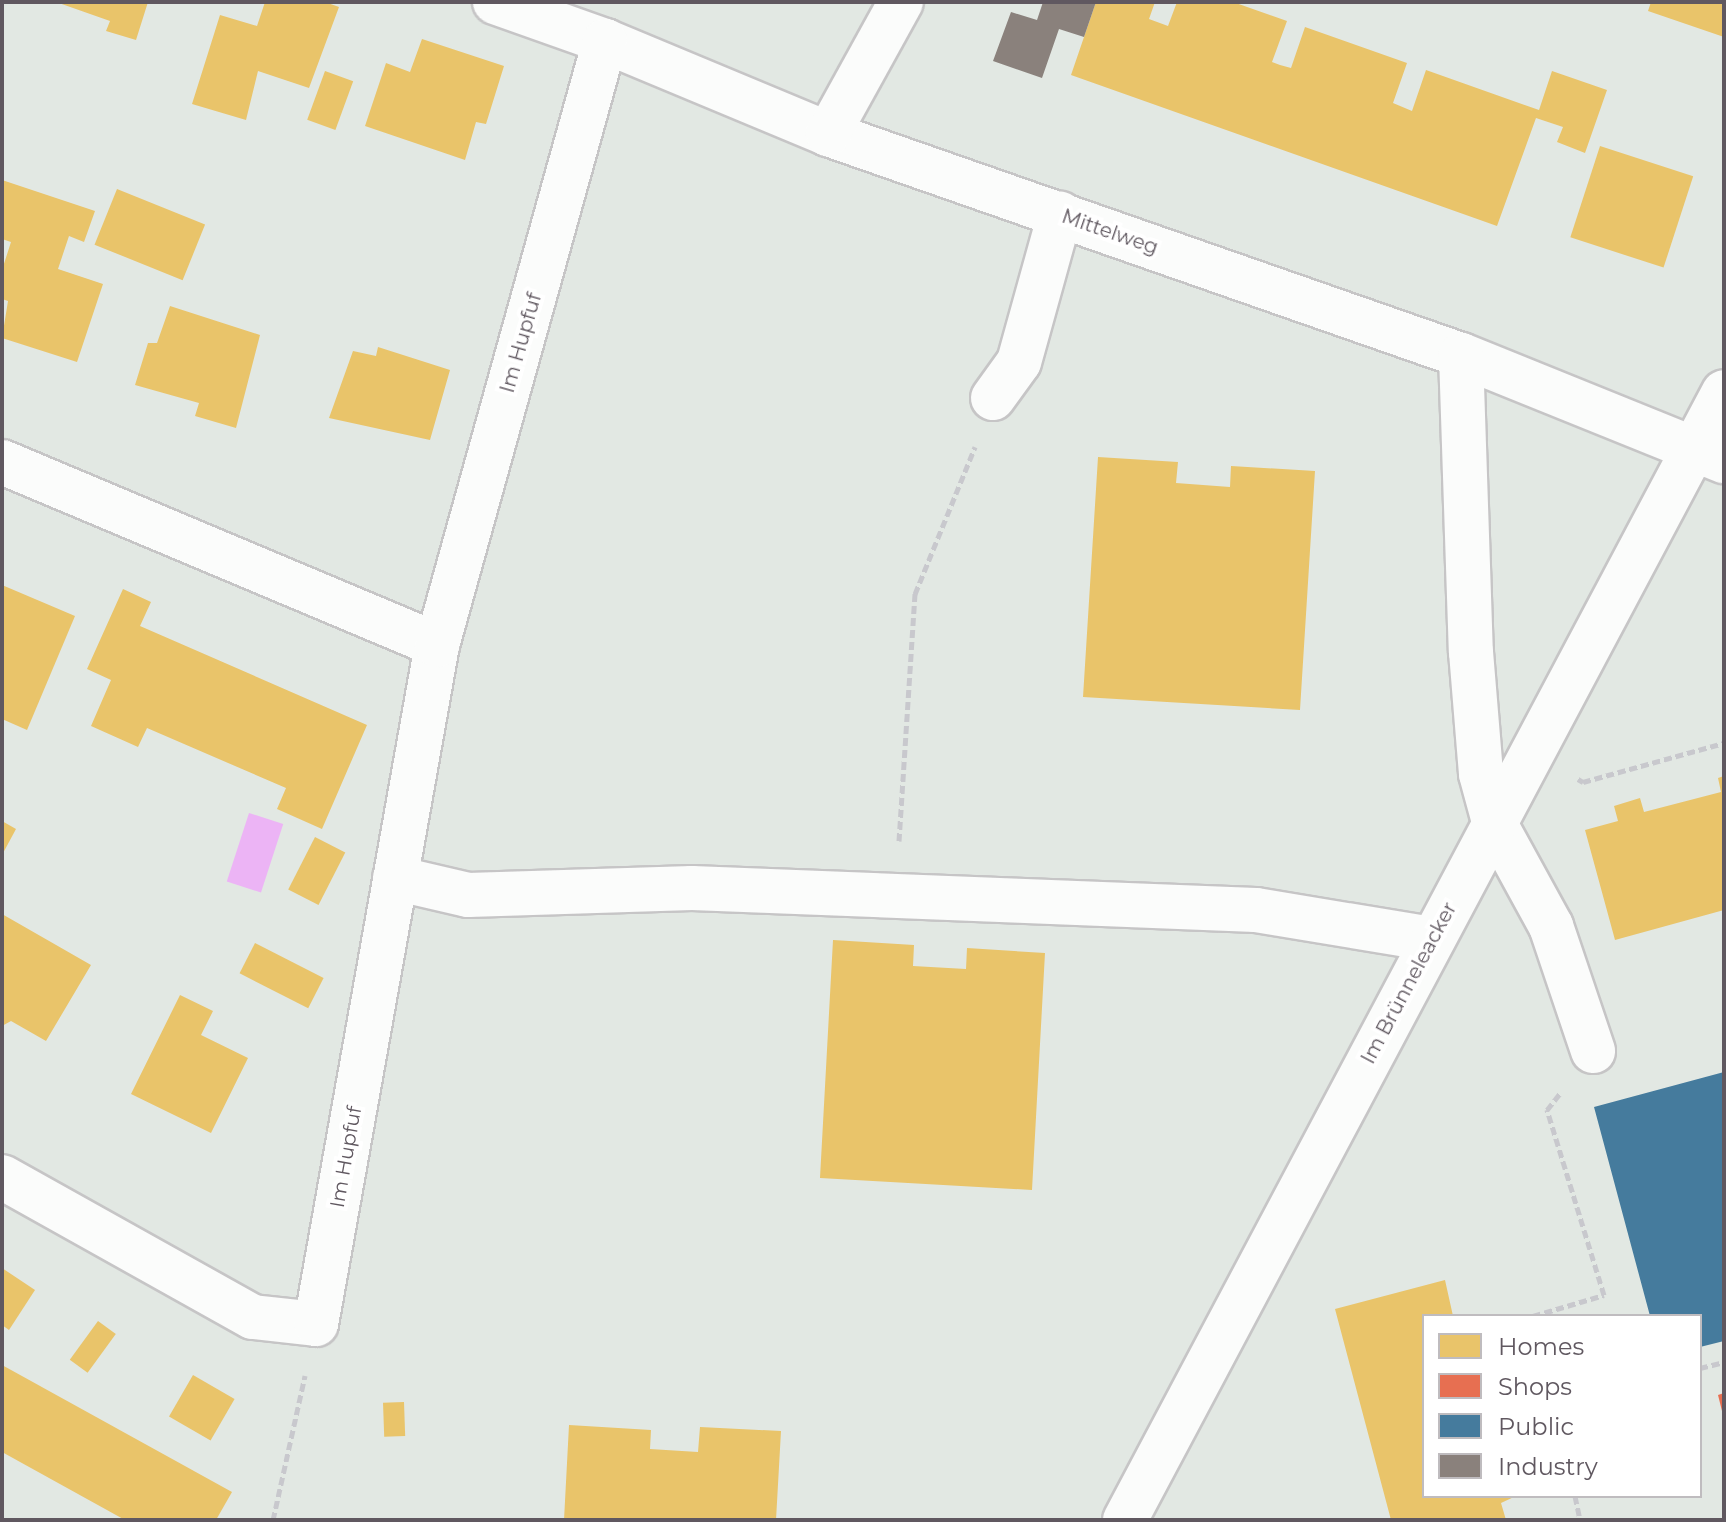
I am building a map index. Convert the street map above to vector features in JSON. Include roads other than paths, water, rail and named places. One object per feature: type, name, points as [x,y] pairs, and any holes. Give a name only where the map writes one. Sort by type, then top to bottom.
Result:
[{"type":"street","name":"Mittelweg","points":[[495,2],[605,41],[828,134],[1461,355],[1709,454]]},
{"type":"street","points":[[828,134],[901,2]]},
{"type":"street","name":"Im Hupfuf","points":[[2,1177],[253,1317],[316,1324],[437,645],[605,41]]},
{"type":"street","points":[[993,398],[1019,362],[1060,214]]},
{"type":"street","points":[[1461,355],[1471,652],[1481,774],[1494,822],[1551,926],[1593,1051]]},
{"type":"street","name":"Im Brünneleacker","points":[[1125,1520],[1494,822],[1709,454],[1724,392]]},
{"type":"street","points":[[2,462],[437,645]]},
{"type":"street","points":[[395,878],[468,895],[692,888],[1256,910],[1432,939]]}]
